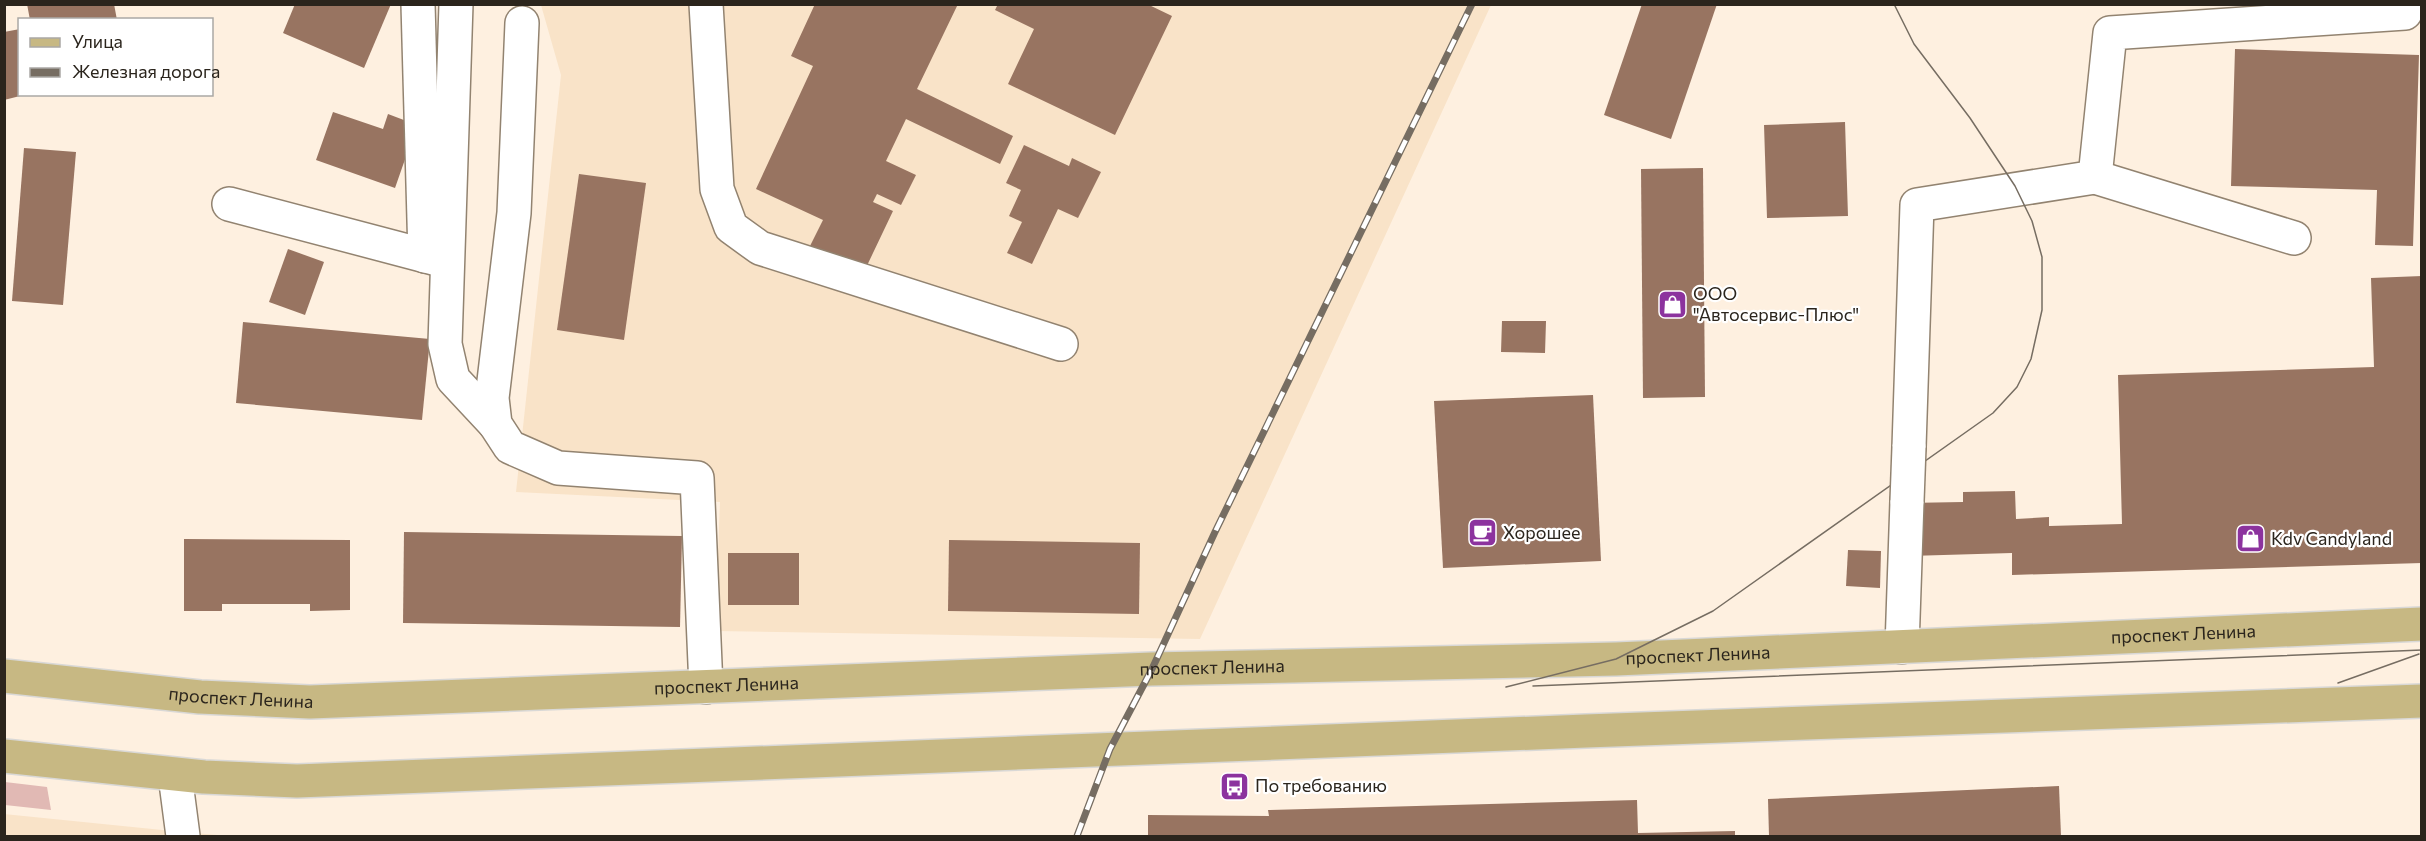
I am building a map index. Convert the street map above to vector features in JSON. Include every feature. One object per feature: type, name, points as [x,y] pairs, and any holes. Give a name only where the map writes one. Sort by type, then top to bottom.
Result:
[{"type":"main road","name":"проспект Ленина","points":[[4,676],[200,697],[310,702],[1152,669],[1617,659],[2421,624]]},
{"type":"main road","points":[[4,756],[175,775],[297,781],[1586,730],[2421,701]]},
{"type":"lane","points":[[418,4],[436,259],[445,344],[453,379],[495,424],[510,447],[558,468],[697,478],[706,687]]},
{"type":"lane","points":[[436,259],[456,4]]},
{"type":"lane","points":[[706,4],[717,189],[731,227],[760,248],[1061,344]]},
{"type":"lane","points":[[2095,177],[2110,33],[2405,13]]},
{"type":"lane","points":[[495,424],[492,398],[514,213],[522,23]]},
{"type":"lane","points":[[1902,646],[1917,205],[2095,177],[2294,238]]},
{"type":"lane","points":[[229,204],[436,259]]},
{"type":"lane","points":[[175,775],[183,837]]},
{"type":"shaded area","points":[[541,5],[1491,5],[1200,639],[715,631],[720,502],[516,492],[561,75]]},
{"type":"shaded area","points":[[5,782],[47,787],[51,810],[5,805]]},
{"type":"shaded area","points":[[4,814],[182,832],[230,836],[5,836]]},
{"type":"building","points":[[27,4],[114,4],[117,18],[30,18]]},
{"type":"building","points":[[295,4],[391,4],[364,68],[283,33]]},
{"type":"building","points":[[815,4],[958,4],[917,89],[1013,136],[1000,164],[906,119],[886,161],[916,175],[901,205],[877,194],[873,202],[893,211],[863,274],[809,248],[823,220],[756,189],[813,66],[791,56]]},
{"type":"building","points":[[998,4],[1147,4],[1172,16],[1115,135],[1008,84],[1034,29],[995,10]]},
{"type":"building","points":[[1642,4],[1717,4],[1671,139],[1604,115]]},
{"type":"building","points":[[18,29],[18,96],[20,96],[4,100],[4,32]]},
{"type":"building","points":[[2235,49],[2419,55],[2413,246],[2375,245],[2377,190],[2231,186]]},
{"type":"building","points":[[333,112],[383,129],[388,114],[417,125],[395,188],[316,160]]},
{"type":"building","points":[[1845,122],[1848,216],[1767,218],[1764,125]]},
{"type":"building","points":[[1024,145],[1069,166],[1072,158],[1101,172],[1078,218],[1058,209],[1032,264],[1007,253],[1022,222],[1009,216],[1021,190],[1006,183]]},
{"type":"building","points":[[24,148],[76,152],[63,305],[12,301]]},
{"type":"building","points":[[1703,168],[1705,397],[1643,398],[1641,169]]},
{"type":"building","points":[[579,174],[646,183],[624,340],[557,330]]},
{"type":"building","points":[[288,249],[324,262],[305,315],[269,302]]},
{"type":"building","points":[[2422,276],[2422,563],[2012,575],[2012,553],[1909,556],[1907,503],[1963,502],[1963,492],[2015,491],[2016,519],[2049,517],[2049,526],[2122,524],[2118,375],[2374,367],[2371,278]]},
{"type":"building","points":[[1502,321],[1546,321],[1545,353],[1501,352]]},
{"type":"building","points":[[243,322],[430,339],[422,420],[236,403]]},
{"type":"building","points":[[1593,395],[1601,561],[1443,568],[1434,401]]},
{"type":"building","points":[[404,532],[682,536],[680,627],[403,623]]},
{"type":"building","points":[[184,539],[350,540],[350,610],[310,611],[310,604],[222,604],[222,611],[184,611]]},
{"type":"building","points":[[949,540],[1140,543],[1139,614],[948,611]]},
{"type":"building","points":[[1848,550],[1881,551],[1880,588],[1846,586]]},
{"type":"building","points":[[728,553],[799,553],[799,605],[728,605]]},
{"type":"building","points":[[2059,786],[2061,836],[1769,836],[1768,799]]},
{"type":"building","points":[[1637,800],[1638,833],[1735,831],[1735,836],[1148,836],[1148,815],[1269,816],[1268,810]]},
{"type":"tram line","points":[[1506,687],[1616,659],[1713,611],[1993,413],[2017,387],[2031,359],[2042,310],[2042,257],[2032,221],[2015,186],[1970,118],[1914,44],[1894,4]]},
{"type":"tram line","points":[[1533,686],[2422,650]]},
{"type":"tram line","points":[[2338,683],[2419,654]]},
{"type":"railway","points":[[1077,836],[1110,749],[1152,669],[1215,532],[1472,4]]},
{"type":"place","name":"ООО \"Автосервис-Плюс\"","points":[[1672,304]]},
{"type":"place","name":"Хорошее","points":[[1482,533]]},
{"type":"place","name":"Kdv Candyland","points":[[2250,539]]},
{"type":"place","name":"По требованию","points":[[1234,786]]}]
